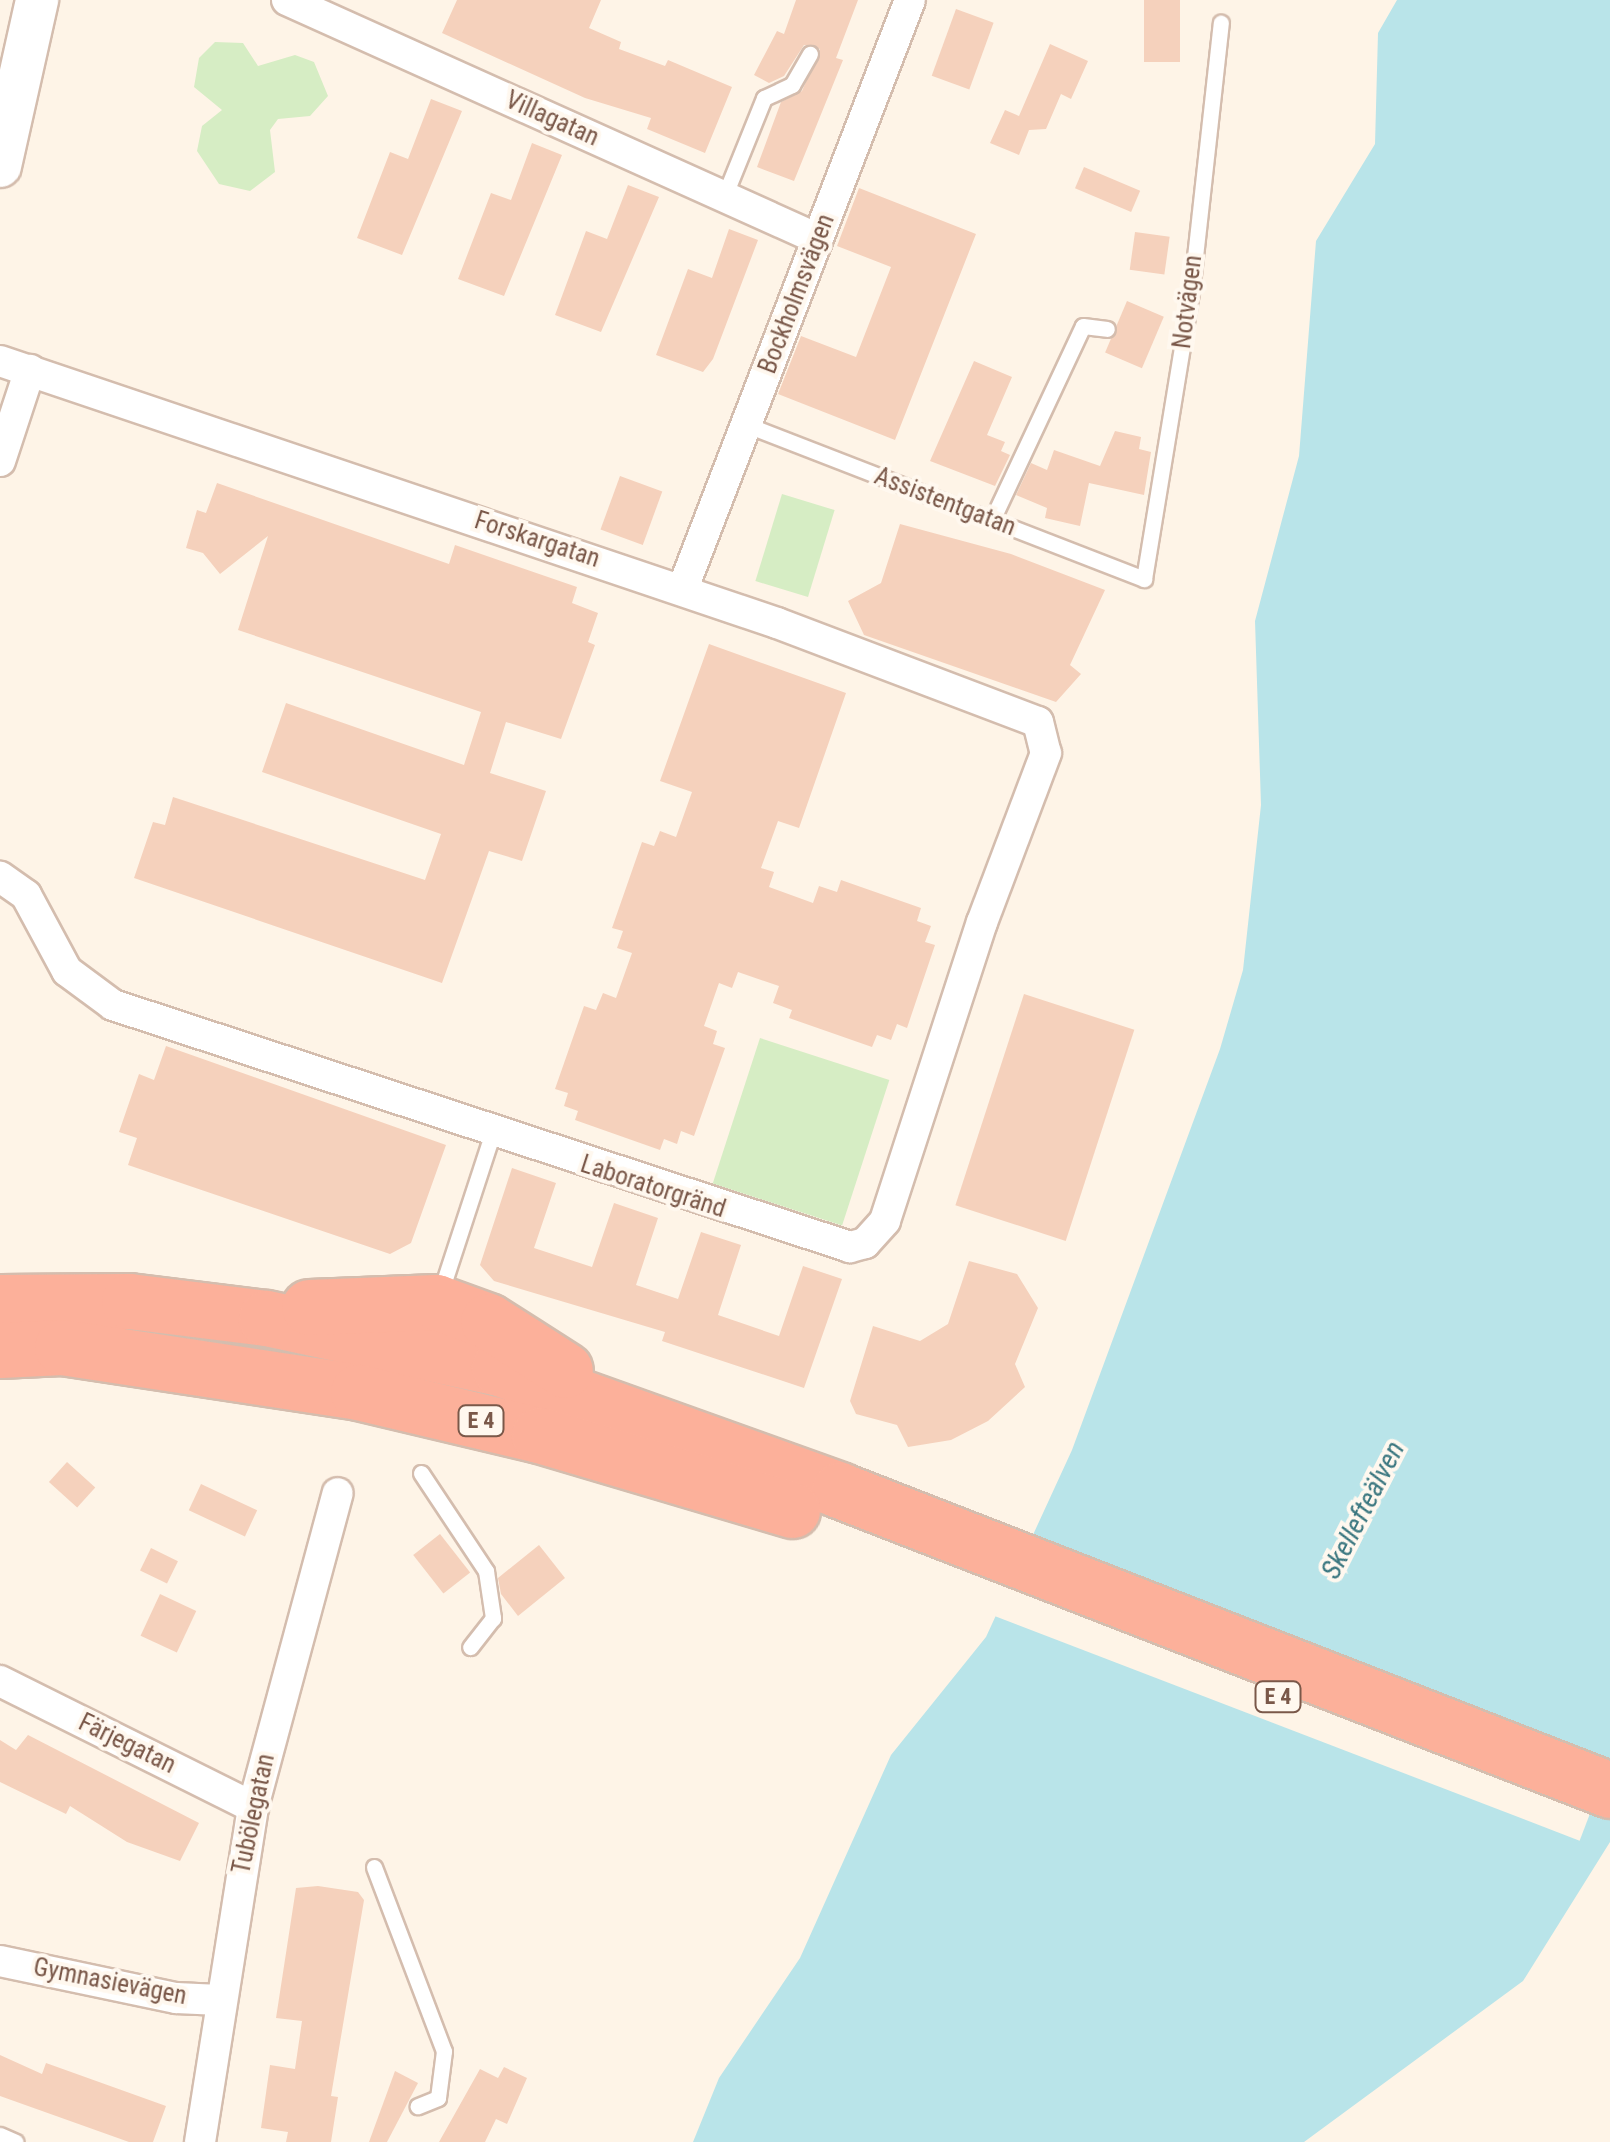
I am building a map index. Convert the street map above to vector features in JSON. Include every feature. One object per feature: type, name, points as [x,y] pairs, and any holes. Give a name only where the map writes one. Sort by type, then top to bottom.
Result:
[{"type":"highway","name":"E 4","points":[[0,1302],[129,1301],[266,1318],[396,1342],[607,1403],[952,1552],[1610,1824]]},
{"type":"highway","points":[[266,1318],[324,1303],[436,1302],[488,1321],[541,1352],[607,1403]]},
{"type":"highway","name":"E 4","points":[[0,1350],[82,1349],[358,1392],[710,1484],[952,1552],[1610,1790]]},
{"type":"main road","points":[[0,166],[37,0]]},
{"type":"street","name":"Villagatan","points":[[286,0],[818,239]]},
{"type":"street","name":"Bockholmsvägen","points":[[683,588],[910,0]]},
{"type":"street","name":"Forskargatan","points":[[0,362],[683,588],[1038,722],[1046,753]]},
{"type":"street","points":[[0,461],[30,370]]},
{"type":"street","name":"Laboratorgränd","points":[[0,877],[26,896],[67,971],[113,1005],[835,1246],[865,1243],[885,1221],[982,922],[1046,753]]},
{"type":"street","name":"Tubölegatan","points":[[200,2142],[253,1806],[338,1493]]},
{"type":"street","name":"Färjegatan","points":[[0,1681],[253,1806]]},
{"type":"street","name":"Gymnasievägen","points":[[0,1962],[176,1998],[220,2000]]},
{"type":"lane","name":"Notvägen","points":[[1144,579],[1191,293],[1221,23]]},
{"type":"lane","points":[[724,196],[764,98],[792,85],[810,54]]},
{"type":"lane","points":[[992,520],[1083,326],[1107,329]]},
{"type":"lane","name":"Assistentgatan","points":[[746,425],[1144,579]]},
{"type":"lane","points":[[436,1302],[492,1134]]},
{"type":"lane","points":[[421,1472],[486,1571],[493,1618],[470,1647]]},
{"type":"lane","points":[[374,1867],[444,2050],[438,2098],[418,2106]]},
{"type":"lane","points":[[0,2134],[16,2142]]},
{"type":"green space","points":[[215,42],[243,43],[258,66],[295,55],[314,62],[328,96],[310,116],[278,119],[270,130],[275,172],[250,191],[219,184],[197,151],[202,126],[222,110],[194,87],[199,58]]},
{"type":"green space","points":[[782,494],[835,510],[808,597],[755,581]]},
{"type":"green space","points":[[760,1038],[889,1080],[842,1226],[713,1184]]},
{"type":"water","name":"Skellefteälven","points":[[1397,0],[1610,0],[1610,1842],[1523,1981],[1304,2142],[693,2142],[719,2078],[800,1958],[891,1755],[986,1637],[1072,1450],[1220,1049],[1243,970],[1261,805],[1255,621],[1299,456],[1316,241],[1375,144],[1378,33]]},
{"type":"pier","points":[[1026,1536],[1610,1760],[1580,1841],[995,1616]]},
{"type":"building","points":[[457,0],[601,0],[589,28],[621,42],[619,49],[665,66],[668,60],[732,87],[705,153],[647,129],[651,118],[585,98],[442,33]]},
{"type":"building","points":[[796,0],[858,0],[836,58],[843,60],[794,181],[757,167],[781,102],[802,91],[820,49],[804,45],[784,76],[769,83],[754,75],[777,31],[784,34]]},
{"type":"building","points":[[1144,0],[1180,0],[1180,62],[1144,62]]},
{"type":"building","points":[[956,9],[994,23],[969,89],[932,76]]},
{"type":"building","points":[[1050,44],[1088,61],[1071,99],[1061,94],[1046,129],[1029,130],[1019,155],[990,143],[1005,110],[1019,116]]},
{"type":"building","points":[[431,99],[462,111],[402,255],[357,238],[390,152],[408,159]]},
{"type":"building","points":[[532,143],[562,155],[504,296],[458,279],[491,193],[511,200]]},
{"type":"building","points":[[1084,167],[1140,191],[1131,212],[1075,188]]},
{"type":"building","points":[[628,185],[659,197],[601,332],[555,315],[586,231],[607,239]]},
{"type":"building","points":[[859,188],[976,234],[895,440],[778,394],[801,336],[856,357],[891,267],[837,246]]},
{"type":"building","points":[[729,229],[758,240],[713,359],[703,372],[656,355],[688,269],[712,278]]},
{"type":"building","points":[[1135,232],[1170,237],[1164,275],[1130,270]]},
{"type":"building","points":[[1127,301],[1164,317],[1142,368],[1105,353]]},
{"type":"building","points":[[974,361],[1012,377],[987,435],[1005,442],[1001,451],[1010,455],[995,486],[930,461]]},
{"type":"building","points":[[1115,431],[1141,437],[1139,449],[1151,452],[1144,495],[1089,483],[1080,526],[1045,518],[1047,508],[1016,495],[1031,463],[1047,470],[1054,450],[1100,466]]},
{"type":"building","points":[[620,476],[662,491],[643,545],[601,530]]},
{"type":"building","points":[[217,483],[449,564],[455,545],[577,587],[572,603],[598,613],[588,642],[595,645],[561,739],[506,722],[490,773],[546,791],[522,861],[489,851],[442,983],[134,878],[153,822],[165,825],[173,797],[425,880],[441,834],[262,772],[286,703],[464,765],[481,712],[238,630],[268,536],[220,574],[203,553],[186,548],[197,510],[206,513]]},
{"type":"building","points":[[900,524],[1011,554],[1105,590],[1070,665],[1081,674],[1056,702],[864,635],[848,601],[881,583]]},
{"type":"building","points":[[709,644],[846,693],[799,828],[778,821],[761,868],[774,872],[769,887],[813,903],[819,886],[837,892],[841,880],[921,908],[917,921],[931,926],[925,942],[935,945],[907,1028],[897,1024],[891,1040],[877,1035],[872,1047],[789,1018],[792,1010],[773,1003],[779,986],[738,972],[732,988],[719,983],[704,1026],[717,1031],[713,1044],[725,1048],[694,1136],[681,1131],[677,1144],[664,1139],[660,1150],[575,1120],[578,1111],[564,1106],[568,1093],[555,1089],[584,1006],[596,1010],[603,993],[616,998],[632,953],[617,948],[623,931],[612,928],[642,842],[654,846],[660,831],[676,837],[692,792],[660,781]]},
{"type":"building","points":[[1024,994],[1134,1030],[1066,1241],[955,1205]]},
{"type":"building","points":[[166,1046],[446,1145],[411,1243],[390,1254],[128,1165],[137,1138],[119,1132],[139,1074],[154,1080]]},
{"type":"building","points":[[512,1168],[556,1183],[534,1248],[592,1267],[614,1203],[658,1218],[636,1285],[678,1299],[701,1232],[741,1245],[718,1315],[779,1336],[803,1266],[842,1279],[804,1388],[662,1341],[665,1332],[494,1281],[480,1265]]},
{"type":"building","points":[[969,1261],[1017,1274],[1038,1308],[1015,1364],[1025,1387],[988,1421],[951,1440],[908,1447],[897,1425],[856,1414],[850,1401],[873,1326],[920,1341],[948,1324]]},
{"type":"building","points":[[67,1462],[95,1487],[77,1507],[49,1482]]},
{"type":"building","points":[[201,1484],[257,1510],[245,1536],[189,1510]]},
{"type":"building","points":[[440,1534],[470,1573],[443,1594],[413,1555]]},
{"type":"building","points":[[539,1545],[565,1578],[518,1616],[501,1594],[498,1578]]},
{"type":"building","points":[[151,1548],[178,1561],[167,1584],[140,1570]]},
{"type":"building","points":[[160,1594],[196,1611],[177,1653],[141,1636]]},
{"type":"building","points":[[28,1735],[199,1823],[180,1861],[127,1842],[70,1806],[66,1814],[0,1782],[0,1740],[16,1750]]},
{"type":"building","points":[[318,1886],[358,1892],[364,1900],[331,2096],[338,2097],[331,2142],[286,2142],[288,2132],[261,2128],[270,2065],[295,2069],[302,2021],[276,2018],[296,1888]]},
{"type":"building","points":[[0,2055],[42,2074],[46,2063],[166,2106],[153,2142],[129,2142],[0,2096]]},
{"type":"building","points":[[504,2067],[527,2078],[507,2124],[496,2119],[485,2142],[439,2142],[480,2069],[498,2078]]},
{"type":"building","points":[[395,2071],[418,2083],[387,2142],[369,2142]]}]
